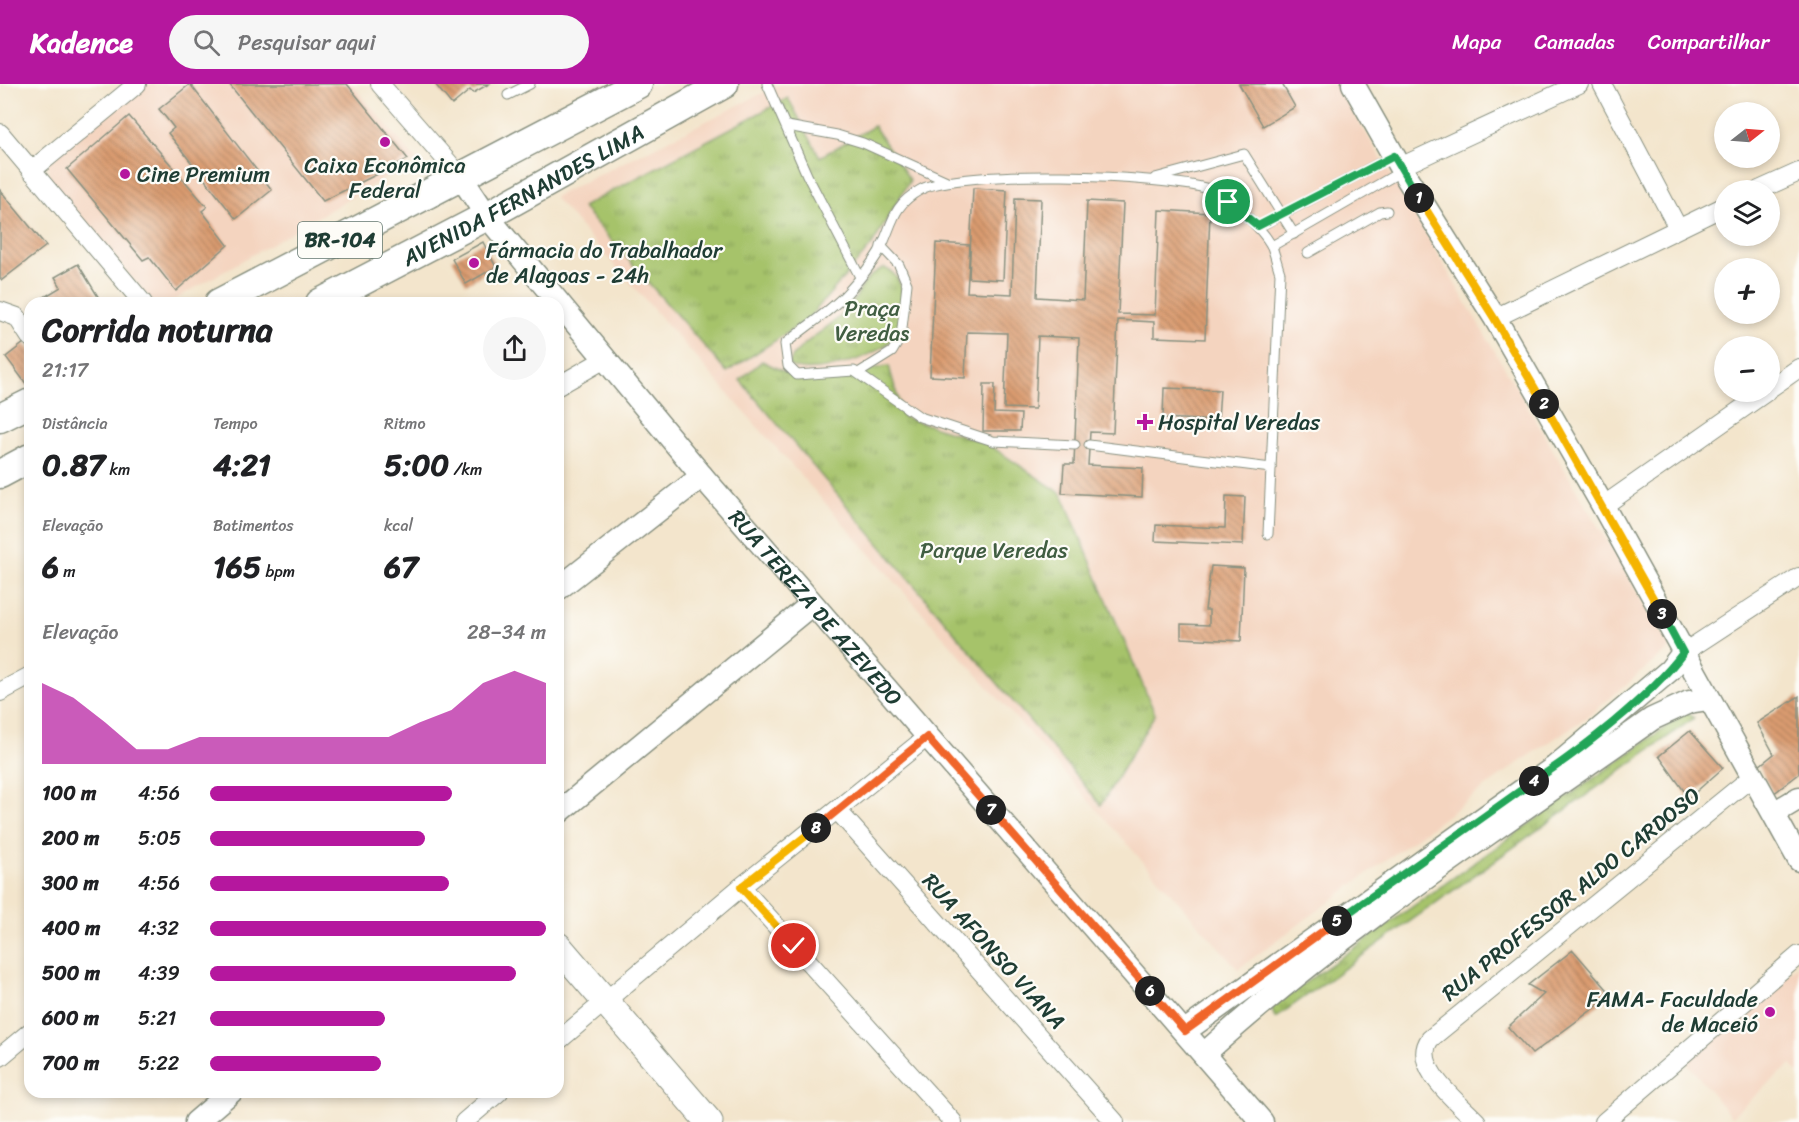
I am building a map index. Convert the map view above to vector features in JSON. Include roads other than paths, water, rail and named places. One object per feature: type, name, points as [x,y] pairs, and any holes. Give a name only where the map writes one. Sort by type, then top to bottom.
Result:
[{"type":"highway","name":"AVENIDA FERNANDES LIMA","points":[[231,297],[638,84]]},
{"type":"highway","name":"AVENIDA FERNANDES LIMA","points":[[332,297],[487,216],[724,84]]},
{"type":"highway","points":[[0,418],[24,406]]},
{"type":"highway","points":[[0,474],[24,461]]},
{"type":"main road","points":[[564,953],[709,1122]]},
{"type":"street","points":[[31,171],[137,84]]},
{"type":"street","name":"RUA TEREZA DE AZEVEDO","points":[[380,84],[461,177],[487,216],[554,297]]},
{"type":"street","points":[[1353,84],[1399,164],[1494,318],[1603,506],[1799,860]]},
{"type":"street","points":[[1399,164],[1579,84]]},
{"type":"street","points":[[1602,84],[1678,228]]},
{"type":"street","points":[[0,133],[136,297]]},
{"type":"street","points":[[1780,181],[1799,172]]},
{"type":"street","points":[[1494,318],[1714,211]]},
{"type":"street","name":"RUA TEREZA DE AZEVEDO","points":[[564,309],[702,476],[1262,1122]]},
{"type":"street","points":[[0,311],[16,317],[24,328]]},
{"type":"street","points":[[564,383],[605,359]]},
{"type":"street","points":[[1780,381],[1799,368]]},
{"type":"street","points":[[1603,506],[1752,402]]},
{"type":"street","points":[[564,584],[702,476]]},
{"type":"street","points":[[1185,1031],[1555,768],[1670,670],[1683,653],[1799,577]]},
{"type":"street","points":[[564,808],[812,604]]},
{"type":"street","points":[[0,692],[24,679]]},
{"type":"street","points":[[1204,1054],[1254,1009],[1318,957],[1652,719],[1689,702],[1708,699]]},
{"type":"street","points":[[564,1036],[741,887],[927,737]]},
{"type":"street","name":"RUA PROFESSOR ALDO CARDOSO","points":[[1477,1122],[1428,1069],[1424,1051],[1430,1039],[1752,777]]},
{"type":"street","points":[[1774,813],[1799,798]]},
{"type":"street","name":"RUA AFONSO VIANA","points":[[838,811],[1115,1122]]},
{"type":"street","points":[[741,887],[953,1122]]},
{"type":"street","points":[[1604,1122],[1799,955]]},
{"type":"street","points":[[0,1057],[24,1037]]},
{"type":"street","points":[[196,1122],[224,1098]]},
{"type":"street","points":[[464,1122],[492,1098]]},
{"type":"lane","points":[[508,95],[530,84]]},
{"type":"lane","points":[[767,84],[807,175],[860,277]]},
{"type":"lane","points":[[787,126],[837,135],[863,143],[947,181]]},
{"type":"lane","points":[[1152,179],[1244,154],[1294,234]]},
{"type":"lane","points":[[1258,226],[1399,164]]},
{"type":"lane","points":[[1272,246],[1294,234],[1399,164]]},
{"type":"lane","points":[[881,246],[904,274],[907,284],[901,337],[892,352],[860,372],[798,375],[788,366],[784,351],[785,344],[848,292],[881,246],[893,215],[904,201],[922,189],[947,181],[984,177],[1152,179],[1209,189],[1258,226],[1272,246],[1280,273],[1268,534]]},
{"type":"lane","points":[[1308,253],[1380,212],[1386,211]]},
{"type":"lane","points":[[860,372],[920,417],[993,441],[1075,445]]},
{"type":"lane","points":[[1089,445],[1271,468]]},
{"type":"place","name":"Caixa Econômica Federal","points":[[385,142]]},
{"type":"place","name":"Cine Premium","points":[[125,174]]},
{"type":"place","name":"Fármacia do Trabalhador de Alagoas - 24h","points":[[474,263]]},
{"type":"place","name":"Hospital Veredas","points":[[1145,422]]},
{"type":"place","name":"FAMA- Faculdade de Maceió","points":[[1770,1012]]},
{"type":"park label","name":"Praça Veredas","points":[[872,320]]},
{"type":"park label","name":"Parque Veredas","points":[[994,550]]}]
